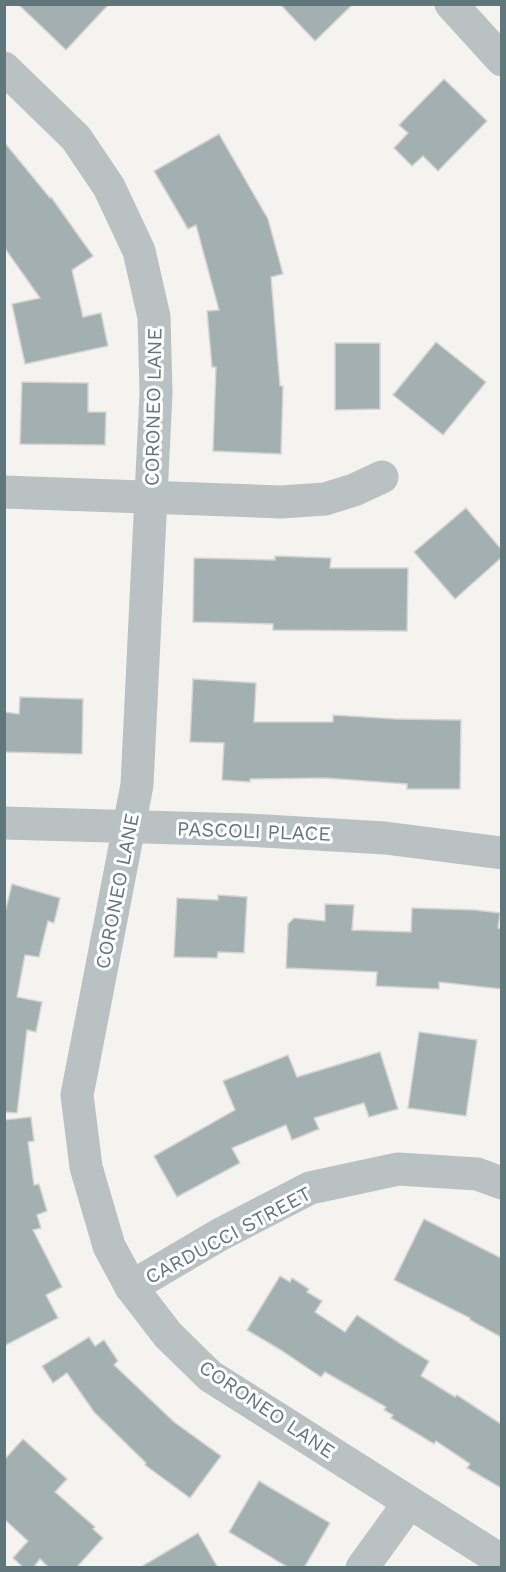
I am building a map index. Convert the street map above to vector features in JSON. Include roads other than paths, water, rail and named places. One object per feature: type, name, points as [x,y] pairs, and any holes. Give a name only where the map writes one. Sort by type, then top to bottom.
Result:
[{"type":"street","points":[[451,4],[501,60]]},
{"type":"street","name":"CORONEO LANE","points":[[4,68],[76,138],[109,187],[139,251],[154,317],[156,393],[137,785],[77,1095],[86,1167],[109,1246],[131,1287],[168,1335],[210,1376],[501,1561]]},
{"type":"street","points":[[4,492],[281,502],[325,499],[354,490],[382,477]]},
{"type":"street","name":"PASCOLI PLACE","points":[[4,823],[248,830],[386,838],[501,853]]},
{"type":"street","name":"CARDUCCI STREET","points":[[131,1287],[219,1235],[310,1188],[398,1169],[477,1174],[501,1183]]},
{"type":"street","points":[[362,1568],[409,1503]]}]
